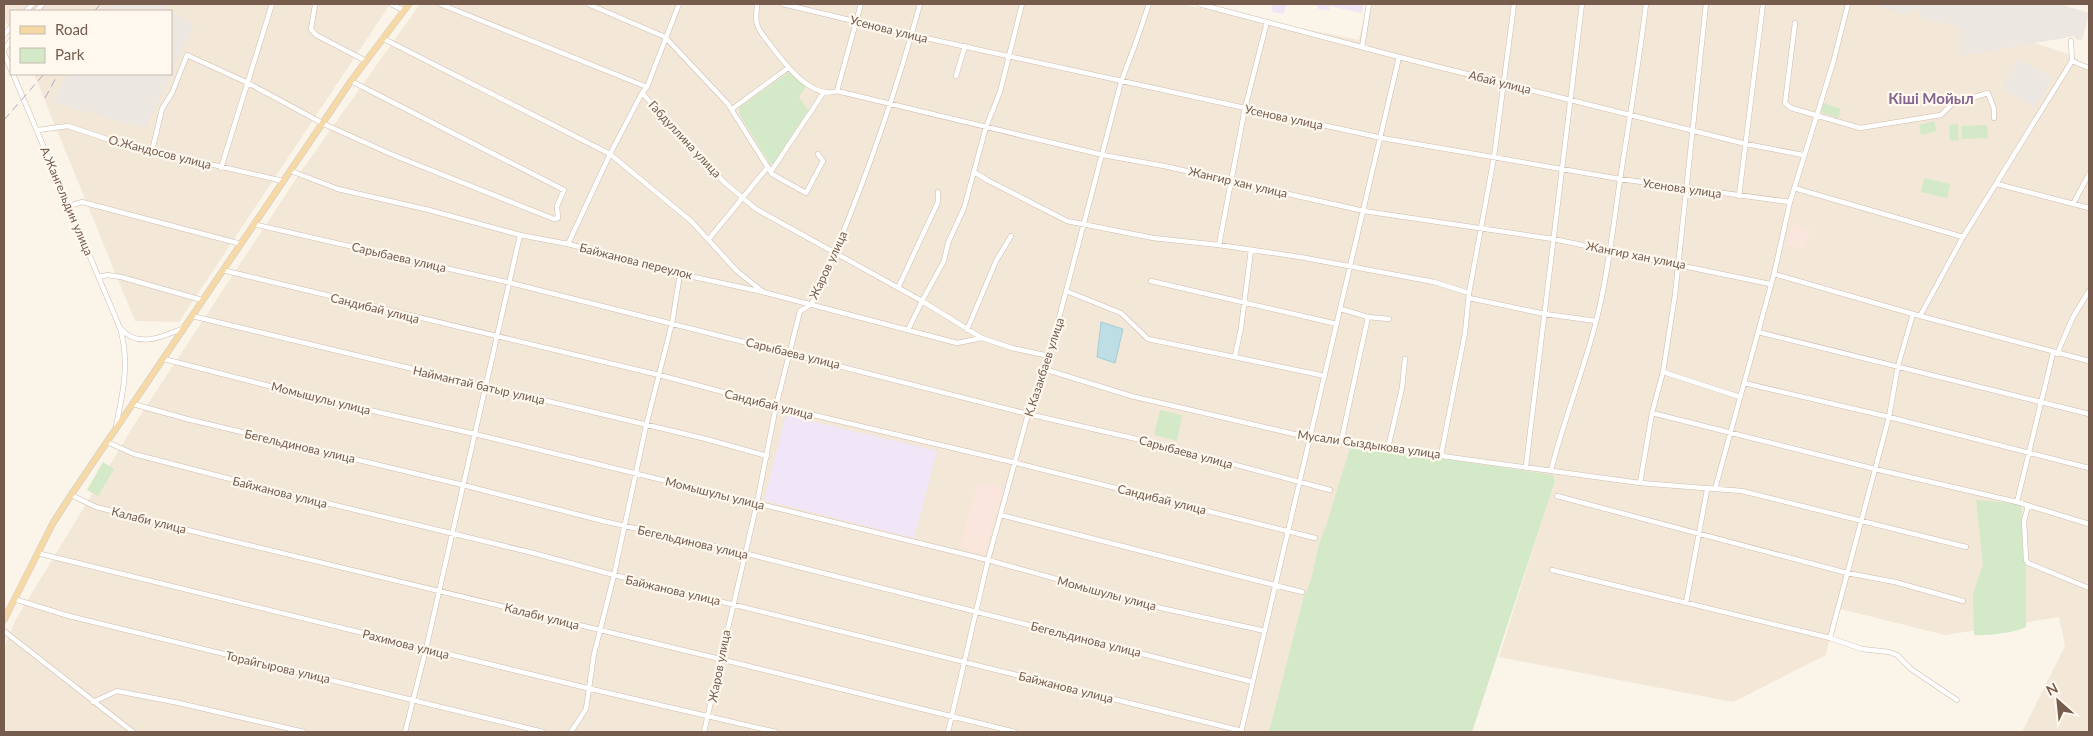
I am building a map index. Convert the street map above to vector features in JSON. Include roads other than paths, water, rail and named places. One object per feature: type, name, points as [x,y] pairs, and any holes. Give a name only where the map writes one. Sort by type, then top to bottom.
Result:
[{"type":"main road","points":[[4,620],[37,553],[71,495],[253,224],[324,124],[351,81],[409,4]]},
{"type":"street","points":[[221,168],[272,4]]},
{"type":"street","points":[[391,4],[403,10]]},
{"type":"street","name":"Габдуллина улица","points":[[440,4],[647,87],[642,93],[742,199],[756,209],[922,301],[982,338],[1012,348],[1049,356]]},
{"type":"street","points":[[588,4],[666,37],[732,109],[772,174],[806,193],[823,162],[818,154]]},
{"type":"street","points":[[647,87],[679,4]]},
{"type":"street","points":[[757,4],[757,24],[788,68],[801,80],[824,92],[772,170],[767,168]]},
{"type":"street","name":"Усенова улица","points":[[783,4],[1121,82],[1382,138],[1688,190],[1790,202]]},
{"type":"street","points":[[837,91],[861,4]]},
{"type":"street","name":"Жаров улица","points":[[704,732],[710,715],[732,604],[757,503],[776,406],[800,311],[816,297],[868,172],[912,35],[920,4]]},
{"type":"street","points":[[908,330],[944,261],[948,243],[964,208],[986,126],[1000,92],[1022,4]]},
{"type":"street","name":"К.Казакбаев улица","points":[[948,732],[966,662],[988,560],[1028,414],[1049,356],[1121,82],[1136,45],[1149,4]]},
{"type":"street","name":"Абай улица","points":[[1199,4],[1399,57],[1746,144],[1803,156]]},
{"type":"street","points":[[1362,47],[1369,4]]},
{"type":"street","points":[[1441,455],[1494,157],[1502,82],[1514,4]]},
{"type":"street","points":[[1526,466],[1582,4]]},
{"type":"street","points":[[1551,470],[1560,434],[1574,397],[1596,321],[1611,250],[1620,179],[1632,114],[1646,4]]},
{"type":"street","points":[[1640,483],[1652,413],[1663,372],[1675,295],[1677,263],[1688,190],[1706,4]]},
{"type":"street","points":[[1739,196],[1763,4]]},
{"type":"street","points":[[1715,489],[1774,274],[1790,202],[1833,63],[1848,4]]},
{"type":"street","points":[[315,5],[311,29],[316,35],[366,61]]},
{"type":"street","points":[[1219,245],[1245,108],[1267,22]]},
{"type":"street","points":[[1795,23],[1785,103],[1791,108],[1860,128],[1941,115],[1952,104],[1988,93],[1994,109],[1994,118]]},
{"type":"street","points":[[382,38],[610,154],[691,221],[737,271],[763,292]]},
{"type":"street","points":[[1920,316],[1963,237],[2072,61],[2071,41]]},
{"type":"street","points":[[956,76],[965,46]]},
{"type":"street","points":[[4,51],[10,67]]},
{"type":"street","points":[[152,150],[162,109],[172,93],[188,55],[248,83],[324,124],[463,183],[554,219],[558,218],[557,206],[564,190],[351,81]]},
{"type":"street","points":[[1241,732],[1274,585],[1382,138],[1399,57]]},
{"type":"street","points":[[2072,61],[2089,68]]},
{"type":"street","points":[[732,109],[788,68]]},
{"type":"street","name":"А.Жангельдин улица","points":[[13,75],[38,130],[124,341],[126,374],[116,428]]},
{"type":"street","name":"Жангир хан улица","points":[[824,92],[837,91],[1103,155],[1231,180],[1364,211],[1481,230],[1553,239],[1677,263],[1770,284]]},
{"type":"street","points":[[568,244],[610,154],[642,93]]},
{"type":"street","name":"О.Жандосов улица","points":[[38,130],[68,126],[119,144],[283,181]]},
{"type":"street","points":[[708,240],[767,168]]},
{"type":"street","name":"Байжанова переулок","points":[[291,171],[338,188],[520,235],[568,244],[680,274],[763,292],[957,342],[982,338]]},
{"type":"street","points":[[974,172],[1067,221],[1153,238],[1219,245],[1300,257],[1434,282],[1469,295],[1545,314],[1596,321]]},
{"type":"street","points":[[2073,204],[2089,174]]},
{"type":"street","points":[[1997,184],[2089,208]]},
{"type":"street","points":[[1794,188],[1963,237]]},
{"type":"street","points":[[898,288],[938,202],[938,192]]},
{"type":"street","points":[[69,206],[82,202],[241,244]]},
{"type":"street","name":"Сарыбаева улица","points":[[253,224],[511,282],[1028,414],[1154,443],[1330,490]]},
{"type":"street","points":[[404,732],[426,649],[496,337],[511,282],[520,235]]},
{"type":"street","points":[[967,330],[996,261],[1011,236]]},
{"type":"street","points":[[1235,356],[1241,328],[1251,250]]},
{"type":"street","name":"Сандибай улица","points":[[222,270],[1016,463],[1315,538]]},
{"type":"street","points":[[571,732],[586,709],[587,688],[594,654],[614,575],[646,426],[672,323],[680,274]]},
{"type":"street","points":[[1774,274],[1920,316],[2089,361]]},
{"type":"street","points":[[99,277],[107,275],[121,277],[202,300]]},
{"type":"street","points":[[1151,282],[1337,324]]},
{"type":"street","points":[[1066,291],[1121,313],[1148,339],[1325,376]]},
{"type":"street","points":[[2017,502],[2055,353],[2073,317],[2088,297],[2089,291]]},
{"type":"street","points":[[1341,309],[1389,320]]},
{"type":"street","points":[[1830,638],[1860,520],[1875,470],[1898,366],[1913,314]]},
{"type":"street","name":"Наймантай батыр улица","points":[[192,316],[706,439],[766,456]]},
{"type":"street","points":[[1341,442],[1368,316]]},
{"type":"street","points":[[120,328],[132,338],[145,341],[163,337],[184,328]]},
{"type":"street","points":[[1758,332],[2089,414]]},
{"type":"street","name":"Момышулы улица","points":[[164,359],[316,398],[475,434],[988,560],[1161,608],[1265,631]]},
{"type":"street","points":[[1388,448],[1402,388],[1405,359]]},
{"type":"street","name":"Мусали Сыздыкова улица","points":[[1044,369],[1131,396],[1311,438],[1640,483],[1742,492],[1966,547]]},
{"type":"street","points":[[1663,372],[1740,397]]},
{"type":"street","points":[[1744,383],[2089,468]]},
{"type":"street","name":"Бегельдинова улица","points":[[133,404],[187,419],[744,553],[1253,682]]},
{"type":"street","points":[[1652,413],[1875,470],[2017,502],[2089,524]]},
{"type":"street","name":"Байжанова улица","points":[[107,442],[134,454],[277,492],[533,553],[1241,732]]},
{"type":"street","points":[[1686,603],[1707,490]]},
{"type":"street","name":"Калаби улица","points":[[71,495],[105,509],[1015,732]]},
{"type":"street","points":[[1557,496],[1848,572],[1895,582],[1963,602]]},
{"type":"street","points":[[2028,506],[2024,521],[2026,560],[2028,563],[2089,588]]},
{"type":"street","points":[[1001,515],[1302,592]]},
{"type":"street","name":"Рахимова улица","points":[[37,553],[587,688],[710,715],[776,732]]},
{"type":"street","points":[[1552,570],[1830,638],[1862,649],[1889,652],[1897,655],[1912,669],[1956,700]]},
{"type":"street","name":"Торайгырова улица","points":[[14,599],[69,616],[543,732]]},
{"type":"street","points":[[4,631],[133,732]]},
{"type":"street","points":[[93,702],[117,691],[179,702],[304,732]]},
{"type":"water","points":[[1101,322],[1123,329],[1115,363],[1097,357]]},
{"type":"railway","points":[[95,10],[101,4]]},
{"type":"railway","points":[[4,120],[43,75]]},
{"type":"railway","points":[[45,98],[57,75]]},
{"type":"district","name":"Кіші Мойыл","points":[[1931,98]]}]
